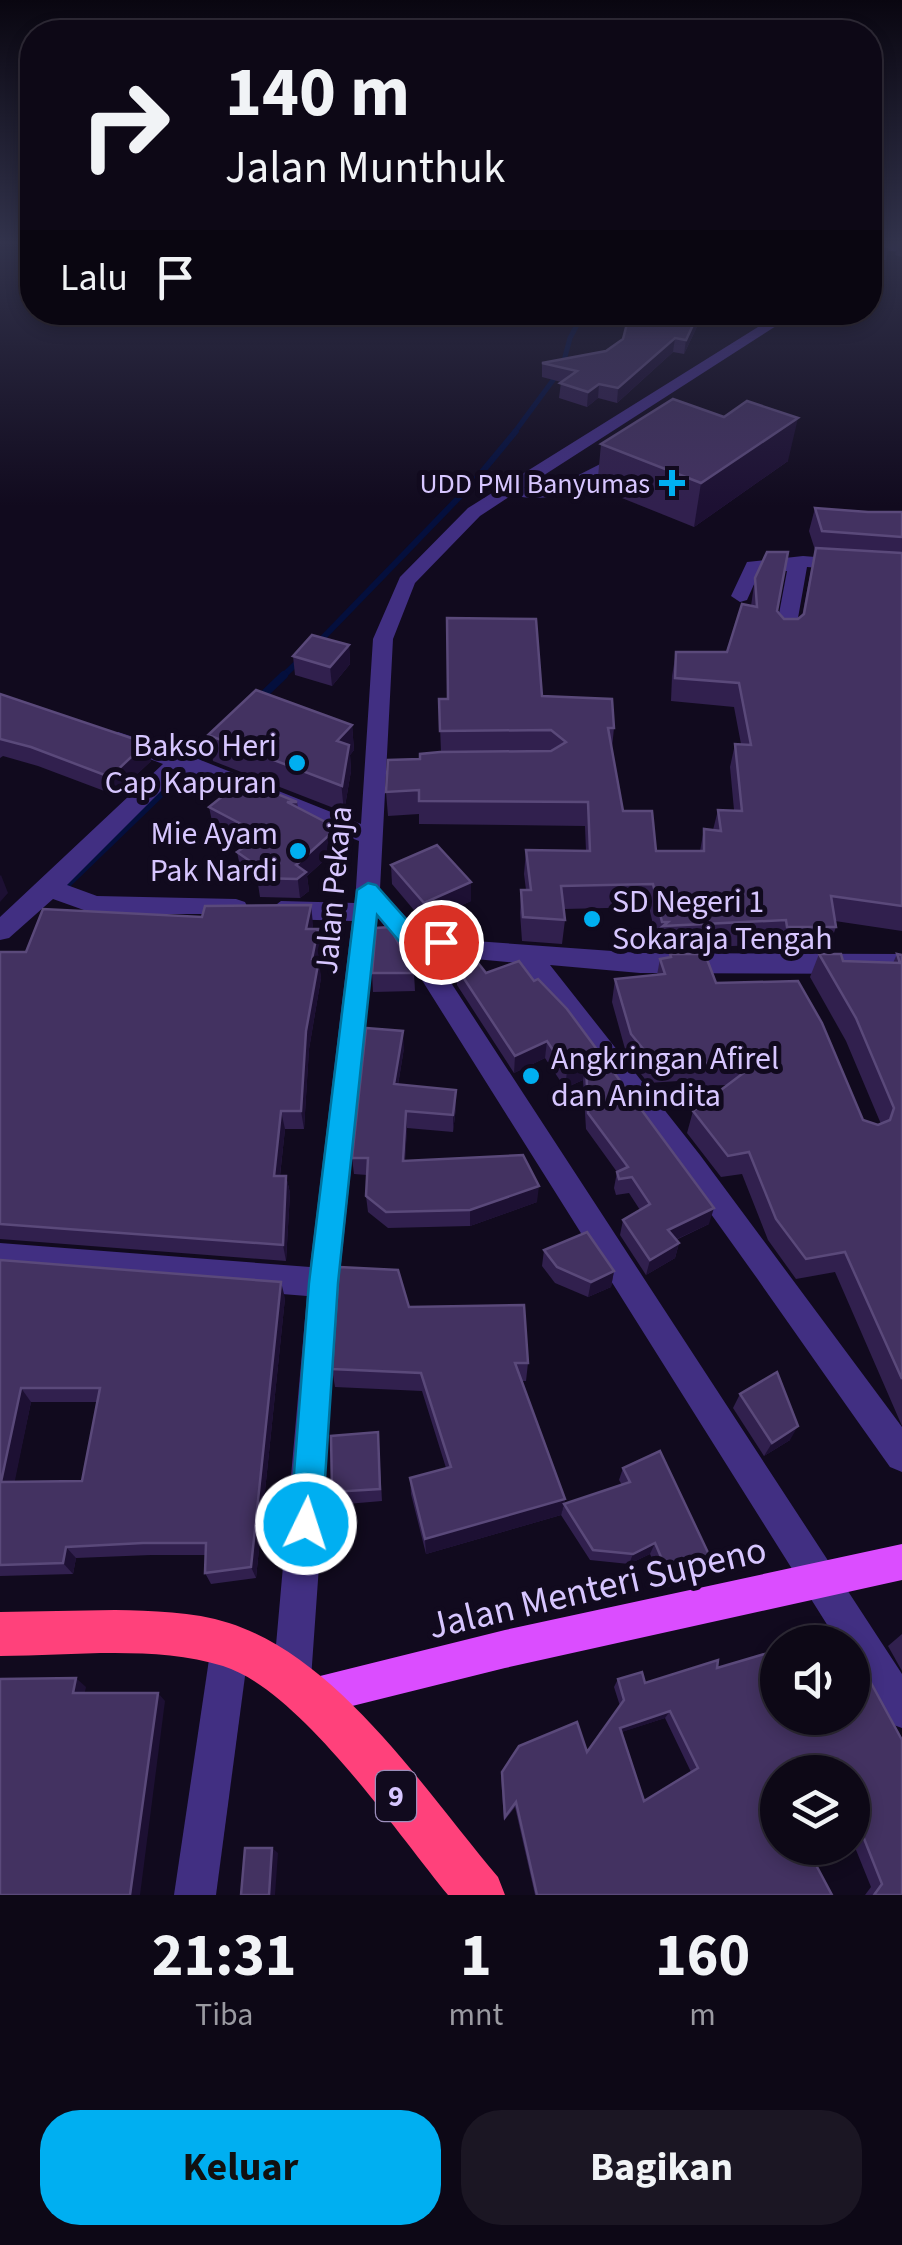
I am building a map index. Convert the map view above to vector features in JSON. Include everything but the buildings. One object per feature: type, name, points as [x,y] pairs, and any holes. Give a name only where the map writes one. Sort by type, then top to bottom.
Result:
[{"type":"highway","points":[[0,1634],[174,1637],[230,1646],[302,1688]]},
{"type":"highway","name":"9","points":[[302,1688],[480,1895]]},
{"type":"main road","name":"Jalan Menteri Supeno","points":[[302,1688],[902,1562]]},
{"type":"street","name":"Jalan Pekaja","points":[[302,1688],[324,1283],[367,901],[383,638],[392,608],[407,581],[448,533],[508,489],[628,421],[766,329]]},
{"type":"street","points":[[508,489],[529,496],[558,493],[612,463]]},
{"type":"street","points":[[740,596],[753,566],[796,566],[814,560],[902,569]]},
{"type":"street","points":[[785,635],[796,566]]},
{"type":"street","points":[[97,732],[182,761],[370,836]]},
{"type":"street","points":[[0,931],[52,888],[182,761]]},
{"type":"street","points":[[52,888],[80,901],[367,901],[407,935],[902,1710]]},
{"type":"street","points":[[407,935],[476,950],[525,954],[787,966],[902,964]]},
{"type":"street","points":[[525,954],[579,1016],[902,1455]]},
{"type":"street","points":[[787,966],[804,996]]},
{"type":"street","points":[[0,1257],[324,1283]]},
{"type":"street","points":[[195,1895],[230,1646]]},
{"type":"waterway","points":[[514,433],[562,368],[575,329]]},
{"type":"waterway","points":[[315,646],[472,484],[516,431]]},
{"type":"waterway","points":[[281,678],[300,660]]},
{"type":"waterway","points":[[257,701],[284,675]]},
{"type":"waterway","points":[[59,892],[217,739]]},
{"type":"place","name":"UDD PMI Banyumas","points":[[672,483]]},
{"type":"place","name":"Bakso Heri Cap Kapuran","points":[[297,763]]},
{"type":"place","name":"Mie Ayam Pak Nardi","points":[[298,851]]},
{"type":"place","name":"SD Negeri 1 Sokaraja Tengah","points":[[592,919]]},
{"type":"place","name":"Angkringan Afirel dan Anindita","points":[[531,1076]]},
{"type":"route","points":[[306,1524],[324,1283],[368,890],[407,935],[441,942]]}]
